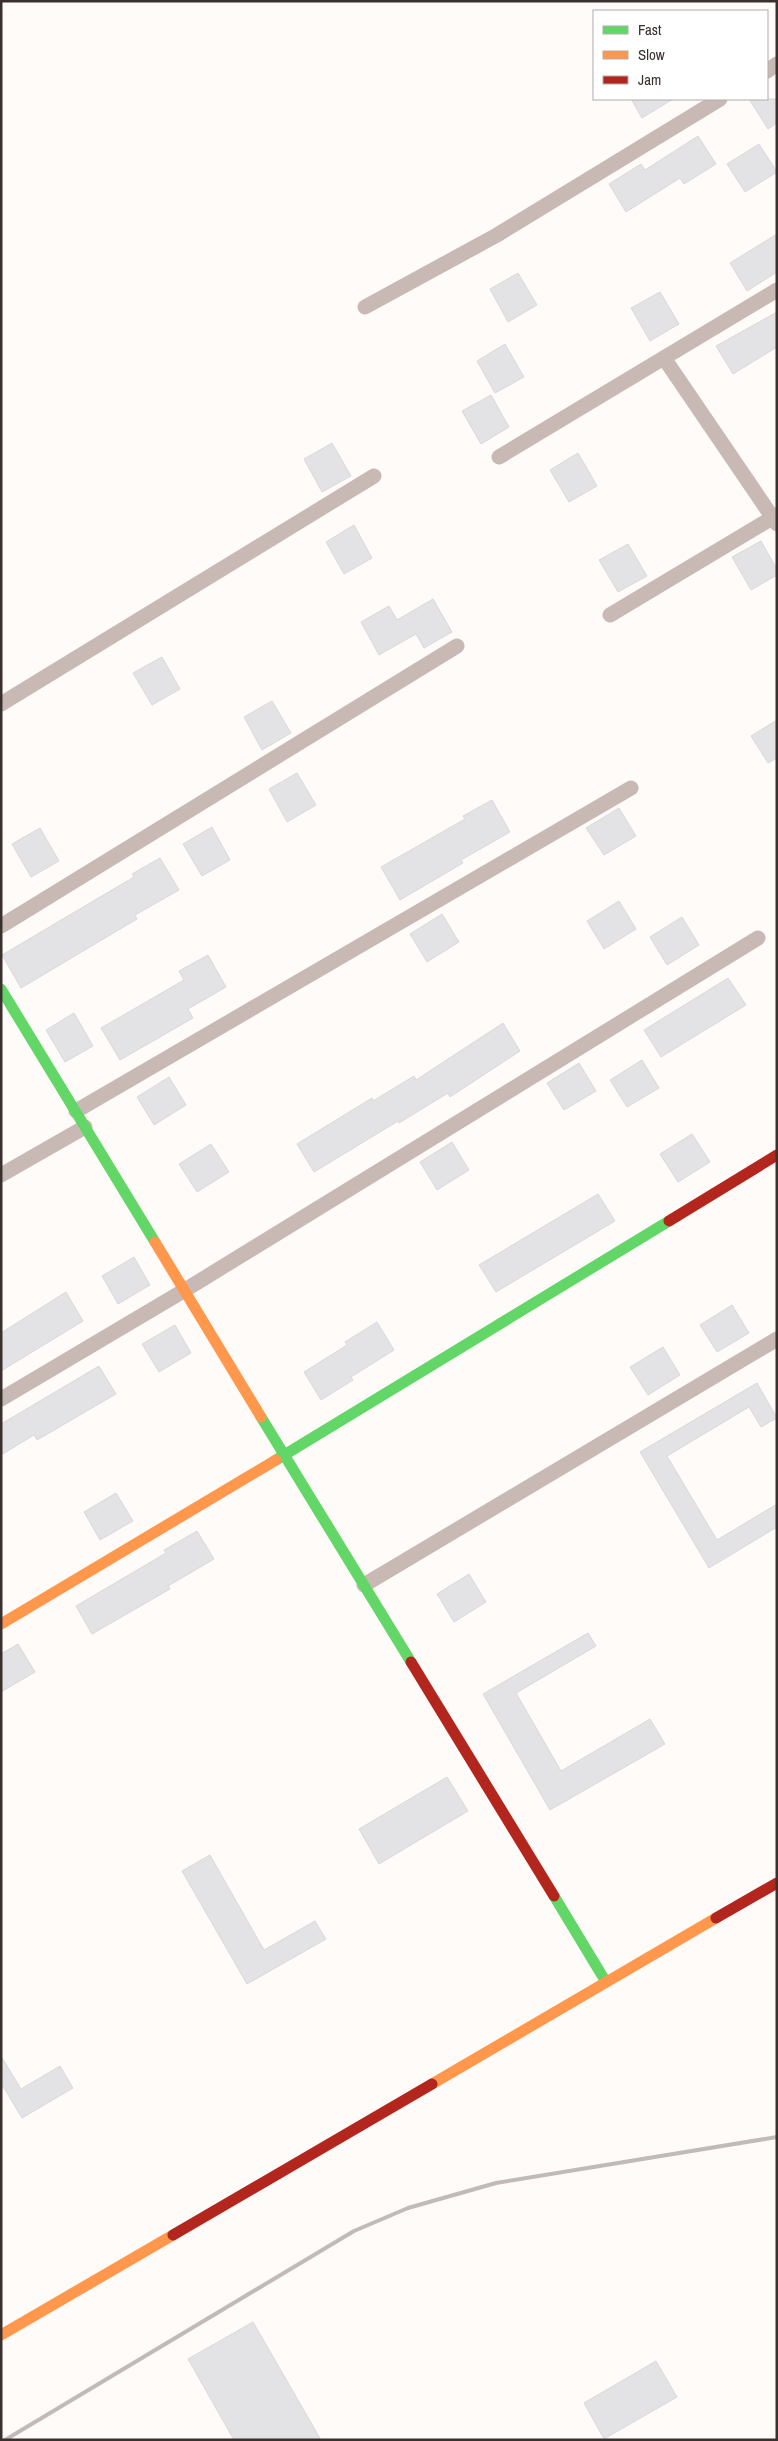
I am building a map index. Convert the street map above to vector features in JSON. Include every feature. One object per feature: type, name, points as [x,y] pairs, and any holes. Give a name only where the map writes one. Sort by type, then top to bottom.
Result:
[{"type":"street","points":[[365,307],[497,235],[718,100]]},
{"type":"street","points":[[499,457],[777,290]]},
{"type":"street","points":[[610,615],[775,519],[664,358]]},
{"type":"street","points":[[1,704],[374,476]]},
{"type":"street","points":[[1,926],[457,646]]},
{"type":"street","points":[[76,1111],[631,788]]},
{"type":"street","points":[[1,1399],[184,1290],[758,938]]},
{"type":"street","points":[[1,989],[606,1982]]},
{"type":"street","points":[[1,1175],[85,1127]]},
{"type":"street","points":[[1,1624],[285,1455],[777,1155]]},
{"type":"street","points":[[364,1585],[777,1339]]},
{"type":"street","points":[[1,2335],[777,1883]]},
{"type":"building","points":[[777,99],[777,123],[768,129],[750,100]]},
{"type":"building","points":[[632,100],[671,100],[642,118]]},
{"type":"building","points":[[698,136],[716,164],[684,184],[680,178],[626,212],[609,184],[641,164],[645,170]]},
{"type":"building","points":[[759,144],[777,172],[745,192],[727,164]]},
{"type":"building","points":[[777,234],[777,272],[747,291],[730,263]]},
{"type":"building","points":[[518,273],[537,305],[508,322],[490,289]]},
{"type":"building","points":[[660,292],[679,324],[650,341],[631,308]]},
{"type":"building","points":[[777,312],[777,347],[733,374],[716,346]]},
{"type":"building","points":[[505,344],[524,377],[495,393],[477,361]]},
{"type":"building","points":[[491,395],[509,427],[481,444],[462,411]]},
{"type":"building","points":[[332,443],[351,476],[322,492],[304,459]]},
{"type":"building","points":[[578,453],[597,486],[569,502],[550,470]]},
{"type":"building","points":[[354,525],[372,558],[344,574],[326,542]]},
{"type":"building","points":[[761,541],[777,569],[777,575],[751,590],[732,557]]},
{"type":"building","points":[[628,544],[647,576],[618,592],[599,560]]},
{"type":"building","points":[[433,599],[452,632],[424,648],[416,634],[379,655],[361,622],[389,606],[397,620]]},
{"type":"building","points":[[162,657],[180,689],[152,705],[133,673]]},
{"type":"building","points":[[272,701],[291,733],[262,750],[244,717]]},
{"type":"building","points":[[777,720],[777,758],[768,763],[751,736]]},
{"type":"building","points":[[297,773],[316,805],[287,822],[269,789]]},
{"type":"building","points":[[492,800],[510,832],[461,860],[463,863],[400,900],[381,867],[465,819],[463,816]]},
{"type":"building","points":[[619,808],[636,836],[604,855],[586,828]]},
{"type":"building","points":[[212,827],[230,860],[202,876],[183,844]]},
{"type":"building","points":[[40,828],[59,861],[31,877],[12,844]]},
{"type":"building","points":[[160,858],[179,890],[135,915],[137,919],[21,988],[2,955],[134,877],[132,874]]},
{"type":"building","points":[[619,901],[636,929],[604,949],[587,921]]},
{"type":"building","points":[[442,914],[459,942],[427,962],[410,934]]},
{"type":"building","points":[[682,917],[699,945],[667,965],[650,937]]},
{"type":"building","points":[[208,955],[226,987],[188,1009],[193,1018],[120,1060],[101,1028],[184,980],[179,971]]},
{"type":"building","points":[[728,978],[746,1005],[661,1057],[644,1030]]},
{"type":"building","points":[[74,1013],[93,1046],[65,1062],[46,1030]]},
{"type":"building","points":[[503,1023],[520,1051],[450,1097],[448,1093],[314,1172],[297,1144],[372,1098],[373,1101],[414,1076],[416,1080]]},
{"type":"building","points":[[642,1060],[659,1088],[627,1107],[610,1080]]},
{"type":"building","points":[[579,1063],[596,1091],[564,1110],[547,1083]]},
{"type":"building","points":[[169,1077],[186,1105],[154,1125],[137,1097]]},
{"type":"building","points":[[692,1134],[710,1162],[678,1182],[660,1154]]},
{"type":"building","points":[[452,1142],[469,1170],[437,1190],[420,1162]]},
{"type":"building","points":[[211,1144],[229,1172],[197,1192],[179,1164]]},
{"type":"building","points":[[598,1194],[615,1221],[496,1292],[479,1265]]},
{"type":"building","points":[[134,1257],[150,1285],[118,1304],[102,1276]]},
{"type":"building","points":[[66,1292],[83,1321],[1,1371],[1,1333]]},
{"type":"building","points":[[732,1305],[749,1333],[717,1352],[700,1325]]},
{"type":"building","points":[[377,1322],[394,1350],[351,1377],[353,1380],[321,1400],[304,1372],[347,1345],[345,1342]]},
{"type":"building","points":[[175,1325],[191,1353],[159,1372],[142,1344]]},
{"type":"building","points":[[663,1347],[680,1375],[648,1395],[630,1367]]},
{"type":"building","points":[[99,1366],[116,1394],[37,1440],[34,1435],[1,1455],[1,1424]]},
{"type":"building","points":[[757,1383],[777,1418],[761,1427],[749,1407],[667,1456],[717,1540],[777,1504],[777,1527],[709,1568],[640,1452]]},
{"type":"building","points":[[116,1493],[133,1521],[100,1540],[84,1512]]},
{"type":"building","points":[[197,1531],[214,1559],[168,1586],[170,1589],[92,1634],[76,1606],[166,1553],[164,1550]]},
{"type":"building","points":[[469,1574],[486,1602],[454,1622],[437,1594]]},
{"type":"building","points":[[588,1633],[596,1646],[516,1693],[561,1771],[650,1719],[665,1744],[550,1810],[483,1694]]},
{"type":"building","points":[[18,1644],[35,1672],[1,1692],[1,1654]]},
{"type":"building","points":[[447,1777],[468,1811],[379,1864],[359,1829]]},
{"type":"building","points":[[210,1855],[264,1950],[315,1921],[326,1939],[247,1984],[182,1871]]},
{"type":"building","points":[[1,2056],[21,2089],[60,2066],[73,2088],[22,2118],[1,2083]]},
{"type":"building","points":[[253,2322],[321,2440],[234,2440],[188,2359]]},
{"type":"building","points":[[656,2361],[677,2397],[604,2439],[584,2403]]},
{"type":"railway","points":[[5,2440],[354,2231],[408,2208],[496,2183],[777,2137]]},
{"type":"traffic: fast","points":[[1,989],[155,1242]]},
{"type":"traffic: fast","points":[[276,1460],[669,1221]]},
{"type":"traffic: fast","points":[[261,1417],[411,1662]]},
{"type":"traffic: fast","points":[[554,1896],[606,1982]]},
{"type":"traffic: slow","points":[[155,1242],[261,1417]]},
{"type":"traffic: slow","points":[[1,1624],[276,1460]]},
{"type":"traffic: slow","points":[[432,2084],[716,1918]]},
{"type":"traffic: slow","points":[[1,2335],[173,2235]]},
{"type":"traffic: jam","points":[[669,1221],[777,1155]]},
{"type":"traffic: jam","points":[[411,1662],[554,1896]]},
{"type":"traffic: jam","points":[[716,1918],[777,1883]]},
{"type":"traffic: jam","points":[[173,2235],[432,2084]]}]
